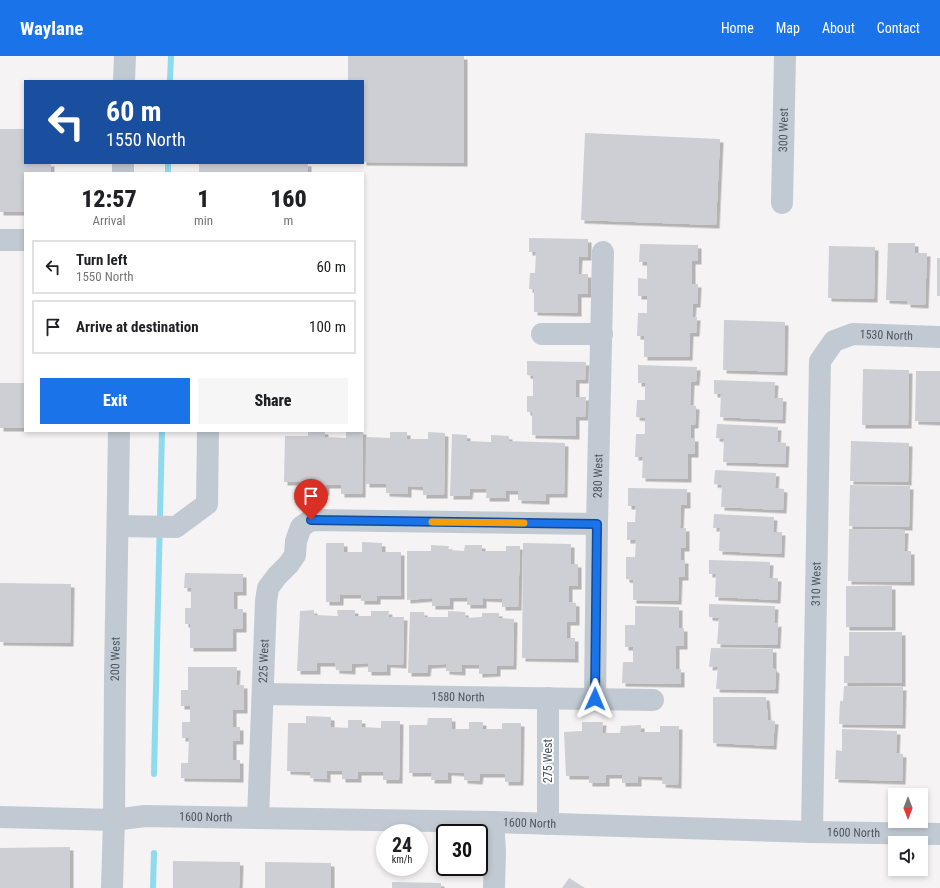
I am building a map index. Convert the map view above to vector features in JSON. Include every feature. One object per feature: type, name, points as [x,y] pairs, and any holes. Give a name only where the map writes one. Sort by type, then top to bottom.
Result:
[{"type":"street","points":[[124,80],[125,56]]},
{"type":"street","name":"300 West","points":[[782,203],[785,56]]},
{"type":"street","points":[[0,240],[24,240]]},
{"type":"street","name":"280 West","points":[[595,699],[603,252]]},
{"type":"street","points":[[542,334],[602,334]]},
{"type":"street","name":"1530 North","points":[[834,341],[853,334],[940,337]]},
{"type":"street","name":"310 West","points":[[812,832],[820,361],[834,341]]},
{"type":"street","name":"200 West","points":[[112,888],[119,432]]},
{"type":"street","points":[[118,526],[176,527],[207,504],[208,432]]},
{"type":"street","name":"225 West","points":[[258,818],[266,601],[268,588],[295,555],[296,541],[301,528],[311,520],[597,524]]},
{"type":"street","name":"1580 North","points":[[263,694],[653,700]]},
{"type":"street","name":"275 West","points":[[548,698],[548,824]]},
{"type":"street","name":"1600 North","points":[[0,817],[114,820],[145,816],[493,822],[812,832],[940,834]]},
{"type":"street","points":[[493,822],[495,850],[494,888]]},
{"type":"building","points":[[348,56],[464,56],[464,163],[364,162],[364,80],[348,80]]},
{"type":"building","points":[[0,129],[24,129],[24,164],[51,164],[51,172],[24,172],[24,212],[0,212]]},
{"type":"building","points":[[585,133],[720,139],[716,225],[581,220]]},
{"type":"building","points":[[199,164],[308,164],[308,172],[199,172]]},
{"type":"building","points":[[529,238],[588,239],[588,257],[579,257],[578,274],[588,274],[588,294],[578,294],[578,313],[534,312],[534,289],[529,289],[530,273],[535,273],[536,252],[529,252]]},
{"type":"building","points":[[888,243],[915,243],[915,253],[927,253],[925,305],[907,304],[907,301],[886,300]]},
{"type":"building","points":[[640,244],[698,245],[698,261],[692,261],[692,284],[698,284],[697,304],[693,304],[692,317],[697,317],[696,333],[690,333],[689,357],[644,357],[644,336],[637,336],[638,313],[647,313],[647,296],[638,296],[638,278],[647,279],[647,262],[639,262]]},
{"type":"building","points":[[829,246],[875,247],[874,299],[828,298]]},
{"type":"building","points":[[937,258],[940,258],[940,296],[937,296]]},
{"type":"building","points":[[724,320],[785,322],[784,372],[723,370]]},
{"type":"building","points":[[527,361],[586,362],[585,380],[576,380],[576,397],[586,397],[585,417],[576,417],[576,436],[532,435],[532,412],[527,412],[527,396],[533,396],[533,376],[527,375]]},
{"type":"building","points":[[638,365],[697,367],[696,382],[691,382],[690,405],[696,406],[695,425],[691,425],[691,438],[695,438],[695,454],[688,454],[688,479],[642,478],[643,457],[635,457],[636,434],[645,434],[645,418],[636,417],[637,400],[645,400],[645,383],[638,383]]},
{"type":"building","points":[[863,369],[909,370],[908,425],[862,425]]},
{"type":"building","points":[[916,371],[940,371],[940,422],[915,421]]},
{"type":"building","points":[[714,380],[775,382],[774,398],[783,398],[782,420],[720,417],[721,394],[714,394]]},
{"type":"building","points":[[0,383],[24,383],[24,428],[0,428]]},
{"type":"building","points":[[717,424],[778,427],[777,442],[786,443],[785,464],[723,462],[724,439],[716,438]]},
{"type":"building","points":[[308,432],[325,432],[325,437],[346,438],[346,432],[363,432],[362,494],[341,494],[341,485],[326,485],[326,492],[304,492],[304,482],[284,482],[285,436],[308,436]]},
{"type":"building","points":[[390,432],[407,432],[407,439],[428,439],[428,432],[445,433],[444,495],[423,495],[423,487],[408,486],[408,494],[386,493],[386,484],[366,484],[366,437],[390,438]]},
{"type":"building","points":[[452,434],[467,435],[467,441],[491,442],[491,435],[509,436],[509,441],[565,443],[564,494],[546,494],[546,501],[518,500],[518,491],[506,491],[506,498],[486,498],[487,489],[470,489],[469,496],[450,496]]},
{"type":"building","points":[[851,441],[909,443],[908,482],[850,481]]},
{"type":"building","points":[[715,470],[776,473],[775,488],[784,489],[783,510],[721,507],[722,485],[714,484]]},
{"type":"building","points":[[850,485],[910,486],[909,527],[849,526]]},
{"type":"building","points":[[628,488],[687,489],[687,505],[681,505],[680,528],[686,528],[686,548],[681,548],[681,560],[685,560],[685,577],[679,577],[678,601],[633,600],[633,580],[626,579],[626,557],[635,557],[636,540],[627,540],[627,522],[635,522],[636,506],[628,506]]},
{"type":"building","points":[[714,514],[774,517],[773,532],[782,532],[781,554],[719,551],[720,528],[713,528]]},
{"type":"building","points":[[849,529],[905,530],[904,551],[911,551],[911,582],[848,581]]},
{"type":"building","points":[[362,542],[382,543],[382,552],[401,552],[401,596],[377,596],[377,601],[361,601],[361,595],[340,595],[340,602],[326,602],[326,543],[344,543],[344,552],[362,552]]},
{"type":"building","points":[[523,543],[571,544],[571,564],[578,564],[578,586],[569,586],[569,602],[576,603],[576,622],[567,622],[567,638],[575,638],[575,659],[522,658]]},
{"type":"building","points":[[431,545],[449,546],[448,550],[464,551],[465,545],[482,545],[482,551],[506,551],[506,546],[520,546],[518,607],[502,607],[502,599],[483,598],[483,605],[467,605],[467,598],[450,598],[450,606],[432,606],[432,598],[407,600],[407,551],[431,551]]},
{"type":"building","points":[[709,560],[770,562],[769,578],[778,578],[777,600],[715,597],[716,574],[709,574]]},
{"type":"building","points":[[185,573],[243,574],[243,592],[234,592],[234,609],[243,609],[243,629],[233,629],[233,648],[190,648],[190,624],[185,624],[185,608],[191,608],[191,588],[184,588]]},
{"type":"building","points":[[0,583],[71,584],[70,643],[0,642]]},
{"type":"building","points":[[846,586],[892,586],[892,627],[846,627]]},
{"type":"building","points":[[709,604],[775,606],[774,624],[778,623],[777,645],[717,644],[719,618],[709,617]]},
{"type":"building","points":[[635,606],[679,607],[679,628],[684,628],[684,646],[676,646],[676,669],[681,669],[681,684],[622,683],[623,662],[633,662],[633,647],[625,647],[625,625],[635,625]]},
{"type":"building","points":[[314,610],[314,615],[338,616],[337,610],[355,610],[355,616],[371,616],[371,611],[389,611],[388,617],[404,617],[403,665],[387,664],[387,672],[368,672],[368,663],[352,664],[352,671],[336,670],[335,663],[317,663],[317,671],[297,671],[300,611]]},
{"type":"building","points":[[448,611],[465,612],[466,618],[482,617],[482,613],[499,613],[499,618],[514,619],[513,666],[497,666],[497,673],[479,674],[479,665],[462,665],[462,672],[446,671],[446,664],[428,665],[427,673],[408,673],[410,612],[424,612],[425,617],[448,617]]},
{"type":"building","points":[[849,632],[902,632],[902,683],[844,683],[844,656],[849,656]]},
{"type":"building","points":[[711,648],[773,649],[773,668],[776,670],[775,690],[716,689],[718,666],[709,667]]},
{"type":"building","points":[[188,667],[237,667],[236,685],[244,685],[244,710],[233,710],[233,727],[240,727],[240,741],[233,741],[233,760],[240,760],[240,779],[181,778],[181,763],[188,763],[189,738],[182,738],[182,722],[190,722],[190,706],[181,706],[181,690],[188,690]]},
{"type":"building","points":[[844,686],[903,687],[902,725],[839,724],[840,701],[843,701]]},
{"type":"building","points":[[713,697],[766,697],[768,720],[775,721],[773,746],[713,743]]},
{"type":"building","points":[[306,716],[331,717],[331,727],[348,728],[348,720],[362,720],[362,727],[381,728],[381,721],[400,721],[399,780],[383,780],[383,772],[358,772],[358,779],[342,779],[342,771],[327,771],[327,779],[310,778],[310,772],[287,771],[288,723],[306,723]]},
{"type":"building","points":[[428,718],[452,718],[452,729],[469,729],[469,722],[483,722],[483,729],[502,729],[502,723],[521,723],[520,782],[505,782],[505,774],[480,774],[479,781],[464,780],[464,773],[448,772],[448,780],[431,780],[432,773],[409,773],[409,725],[427,725]]},
{"type":"building","points":[[582,722],[603,722],[602,733],[620,733],[621,726],[641,725],[641,732],[660,732],[660,726],[679,726],[678,785],[662,784],[663,777],[638,776],[638,783],[622,783],[622,775],[606,775],[606,783],[589,783],[589,776],[566,776],[564,732],[582,731]]},
{"type":"building","points":[[842,729],[897,731],[896,753],[903,754],[902,781],[835,779],[836,750],[842,751]]},
{"type":"building","points":[[70,847],[70,888],[0,888],[0,848]]},
{"type":"building","points":[[173,861],[240,862],[239,888],[173,888]]},
{"type":"building","points":[[265,862],[331,863],[331,888],[265,888]]},
{"type":"building","points":[[569,878],[585,888],[562,888]]},
{"type":"building","points":[[392,882],[441,883],[441,888],[392,888]]},
{"type":"waterway","points":[[170,80],[171,56]]},
{"type":"waterway","points":[[168,164],[168,172]]},
{"type":"waterway","points":[[154,774],[162,432]]},
{"type":"waterway","points":[[153,888],[154,853]]},
{"type":"slow traffic","points":[[432,522],[524,523]]},
{"type":"route","points":[[311,520],[597,524],[595,699]]}]
